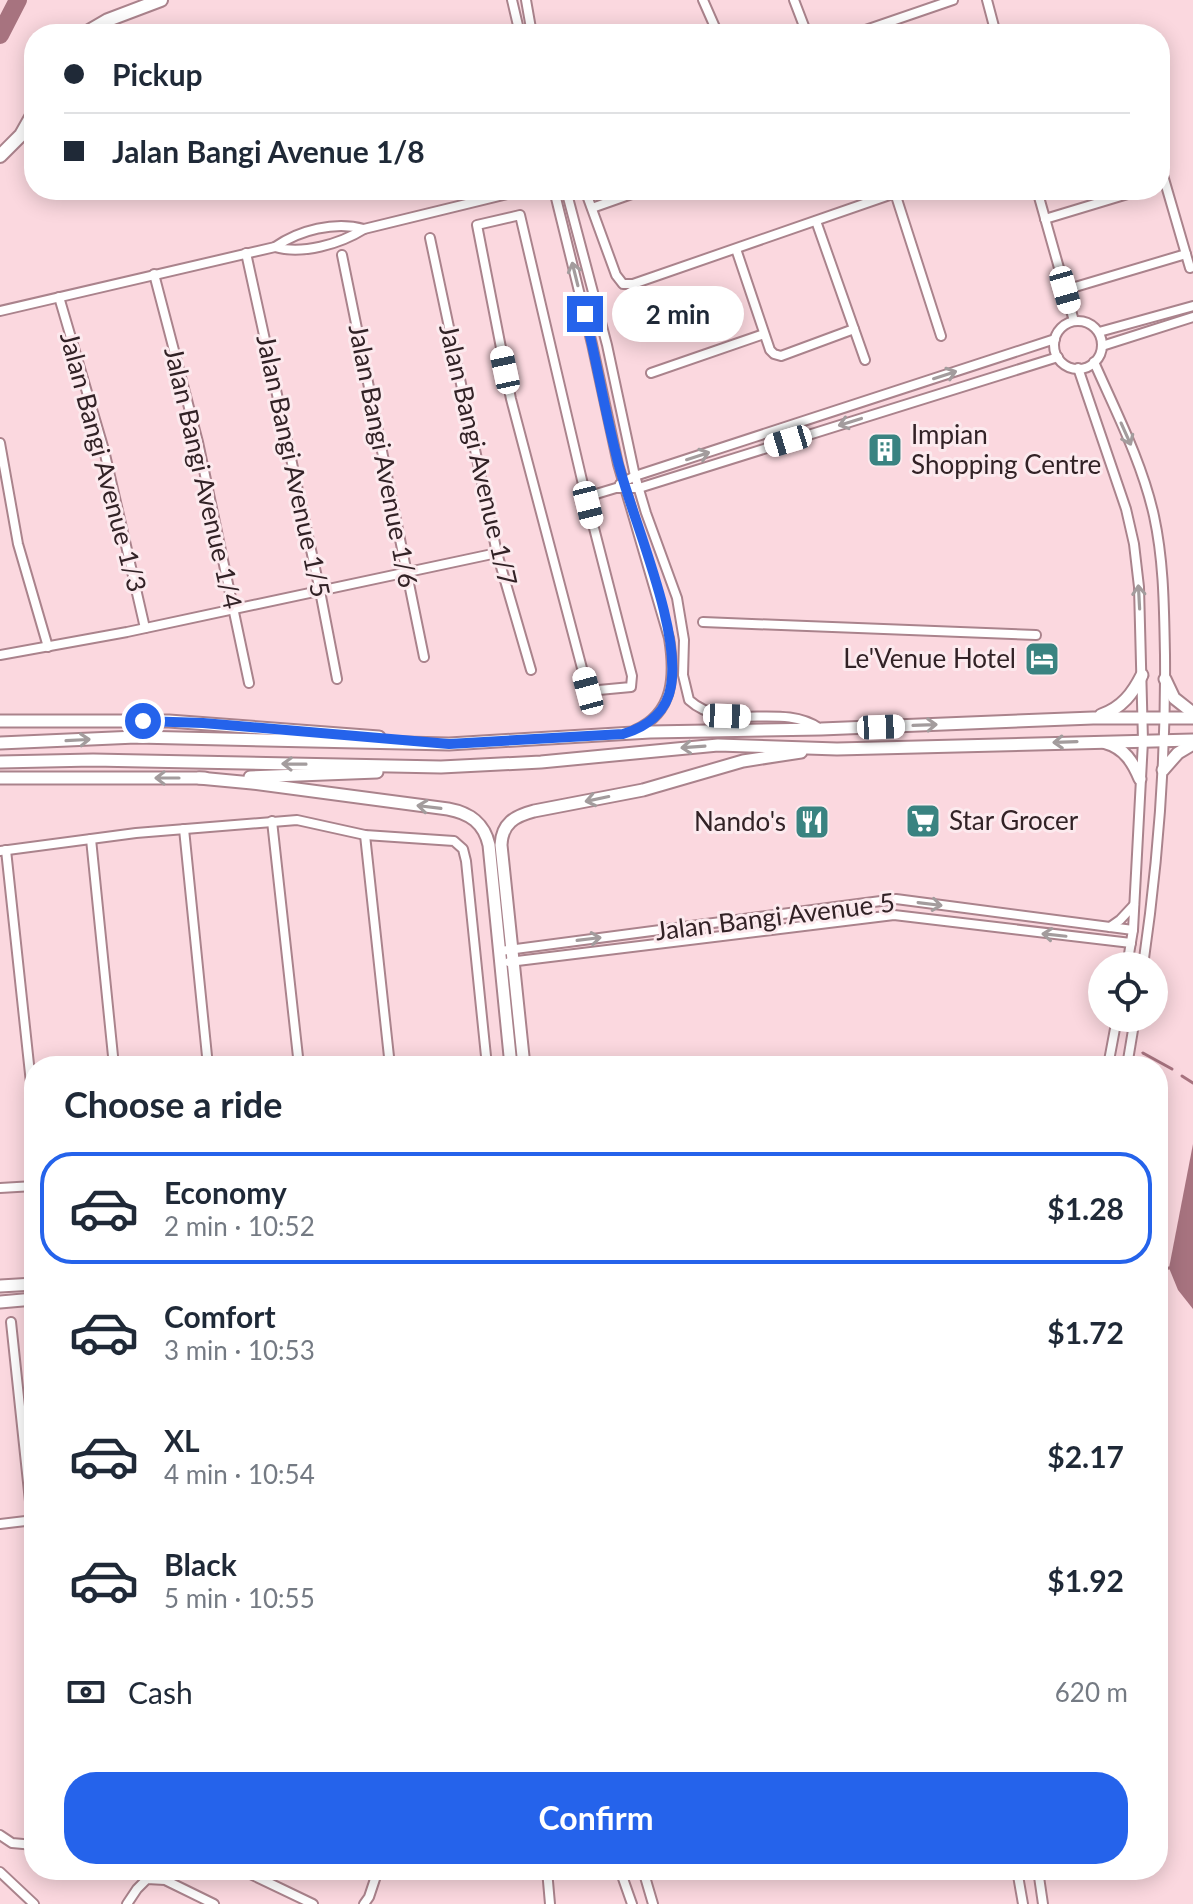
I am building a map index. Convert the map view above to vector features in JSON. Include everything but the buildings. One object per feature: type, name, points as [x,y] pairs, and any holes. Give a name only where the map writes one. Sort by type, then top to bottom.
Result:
[{"type":"main road","points":[[101,24],[161,0]]},
{"type":"main road","points":[[0,156],[24,130]]},
{"type":"main road","points":[[1093,718],[1119,707],[1142,675]]},
{"type":"main road","points":[[1165,679],[1174,698],[1193,716]]},
{"type":"main road","points":[[0,743],[136,737],[449,744],[623,734],[1193,716]]},
{"type":"main road","points":[[0,721],[203,723],[449,744]]},
{"type":"main road","points":[[0,778],[199,778],[361,773],[541,762],[718,745],[837,749],[1098,741],[1193,742]]},
{"type":"main road","points":[[1098,741],[1121,750],[1140,779]]},
{"type":"main road","points":[[1163,770],[1193,742]]},
{"type":"main road","points":[[511,1056],[501,833],[507,823],[518,815],[643,790],[743,761],[837,749]]},
{"type":"main road","points":[[0,762],[93,760],[441,767]]},
{"type":"main road","points":[[199,778],[448,809],[468,815],[480,824],[489,845],[522,1056]]},
{"type":"main road","points":[[0,1286],[24,1285]]},
{"type":"main road","points":[[0,1302],[24,1300]]},
{"type":"street","points":[[512,0],[518,24]]},
{"type":"street","points":[[526,0],[530,24]]},
{"type":"street","points":[[703,0],[714,24]]},
{"type":"street","points":[[794,0],[803,24]]},
{"type":"street","points":[[883,24],[953,0]]},
{"type":"street","points":[[987,0],[993,24]]},
{"type":"street","points":[[275,247],[287,251],[324,245],[348,239],[364,229],[483,200]]},
{"type":"street","points":[[556,200],[624,480],[621,489],[662,606],[673,660],[669,696],[662,710],[644,726],[623,734]]},
{"type":"street","points":[[569,200],[607,345],[635,476],[677,598],[684,640],[683,675],[689,700],[710,713],[796,719],[821,729]]},
{"type":"street","points":[[589,200],[616,275],[623,284],[633,284],[876,200]]},
{"type":"street","points":[[592,208],[615,200]]},
{"type":"street","points":[[903,200],[941,336]]},
{"type":"street","points":[[1040,200],[1074,321]]},
{"type":"street","points":[[1045,219],[1108,200]]},
{"type":"street","points":[[1167,200],[1190,268]]},
{"type":"street","points":[[520,215],[586,497],[632,676],[631,687],[588,691],[511,399],[477,225],[520,215]]},
{"type":"street","points":[[816,221],[865,360]]},
{"type":"street","points":[[0,311],[275,247],[288,238],[320,229],[346,224],[364,229]]},
{"type":"street","name":"Jalan Bangi Avenue 1/7","points":[[430,238],[497,553],[531,670]]},
{"type":"street","points":[[736,249],[764,334],[774,354],[781,356],[854,329]]},
{"type":"street","name":"Jalan Bangi Avenue 1/5","points":[[246,253],[337,679]]},
{"type":"street","points":[[1065,290],[1186,254]]},
{"type":"street","name":"Jalan Bangi Avenue 1/6","points":[[342,255],[424,657]]},
{"type":"street","name":"Jalan Bangi Avenue 1/4","points":[[154,274],[196,437],[249,683]]},
{"type":"street","name":"Jalan Bangi Avenue 1/3","points":[[59,297],[104,450],[145,628]]},
{"type":"street","points":[[1099,332],[1193,306]]},
{"type":"street","points":[[1102,346],[1193,317]]},
{"type":"street","points":[[1074,321],[1088,323],[1099,332],[1102,346],[1094,362],[1078,368],[1063,363],[1058,357],[1055,339],[1062,327],[1074,321]]},
{"type":"street","points":[[651,373],[764,334]]},
{"type":"street","points":[[624,480],[1055,339]]},
{"type":"street","points":[[586,497],[639,488],[1058,357]]},
{"type":"street","points":[[1094,362],[1131,445],[1154,514],[1164,584],[1165,741],[1145,952]]},
{"type":"street","points":[[1078,368],[1126,509],[1139,587],[1144,719],[1134,905],[1141,952]]},
{"type":"street","points":[[0,443],[18,544],[48,647]]},
{"type":"street","points":[[0,655],[145,628],[497,553]]},
{"type":"street","points":[[703,622],[1036,635]]},
{"type":"street","points":[[27,1056],[3,850],[184,829],[297,820],[365,835],[454,841],[463,849],[486,1056]]},
{"type":"street","points":[[272,821],[298,1056]]},
{"type":"street","points":[[184,829],[207,1056]]},
{"type":"street","points":[[365,835],[389,1056]]},
{"type":"street","points":[[91,839],[113,1056]]},
{"type":"street","name":"Jalan Bangi Avenue 5","points":[[506,956],[896,899],[1137,933]]},
{"type":"street","points":[[1109,927],[1134,905]]},
{"type":"street","name":"Jalan Bangi Avenue 5","points":[[506,956],[894,915],[1131,943]]},
{"type":"street","points":[[1129,952],[1131,943],[1150,916]]},
{"type":"street","points":[[1112,941],[1119,952]]},
{"type":"street","points":[[1110,1056],[1114,1032]]},
{"type":"street","points":[[1128,1056],[1133,1032]]},
{"type":"street","points":[[0,1188],[24,1187]]},
{"type":"street","points":[[11,1322],[24,1439]]},
{"type":"street","points":[[0,1524],[24,1521]]},
{"type":"street","points":[[0,1835],[12,1843],[24,1844]]},
{"type":"street","points":[[0,1872],[34,1904]]},
{"type":"street","points":[[127,1904],[146,1880]]},
{"type":"street","points":[[165,1880],[214,1904]]},
{"type":"street","points":[[263,1880],[313,1904]]},
{"type":"street","points":[[364,1904],[375,1880]]},
{"type":"street","points":[[548,1880],[550,1904]]},
{"type":"street","points":[[624,1880],[632,1904]]},
{"type":"street","points":[[646,1880],[653,1904]]},
{"type":"street","points":[[1019,1880],[1023,1904]]},
{"type":"street","points":[[1039,1880],[1043,1904]]},
{"type":"shaded area","points":[[1193,1144],[1193,1309],[1178,1290],[1169,1268]]},
{"type":"waterway","points":[[0,35],[18,0]]},
{"type":"waterway","points":[[1143,1053],[1148,1056]]},
{"type":"waterway","points":[[1168,1067],[1172,1069]]},
{"type":"waterway","points":[[1182,1076],[1193,1083]]},
{"type":"place","name":"Impian Shopping Centre","points":[[885,450]]},
{"type":"place","name":"Le'Venue Hotel","points":[[1042,659]]},
{"type":"place","name":"Star Grocer","points":[[923,821]]},
{"type":"place","name":"Nando's","points":[[812,822]]},
{"type":"route","points":[[143,721],[203,723],[449,744],[623,734],[635,731],[654,719],[669,696],[673,660],[662,606],[618,464],[585,314]]}]
